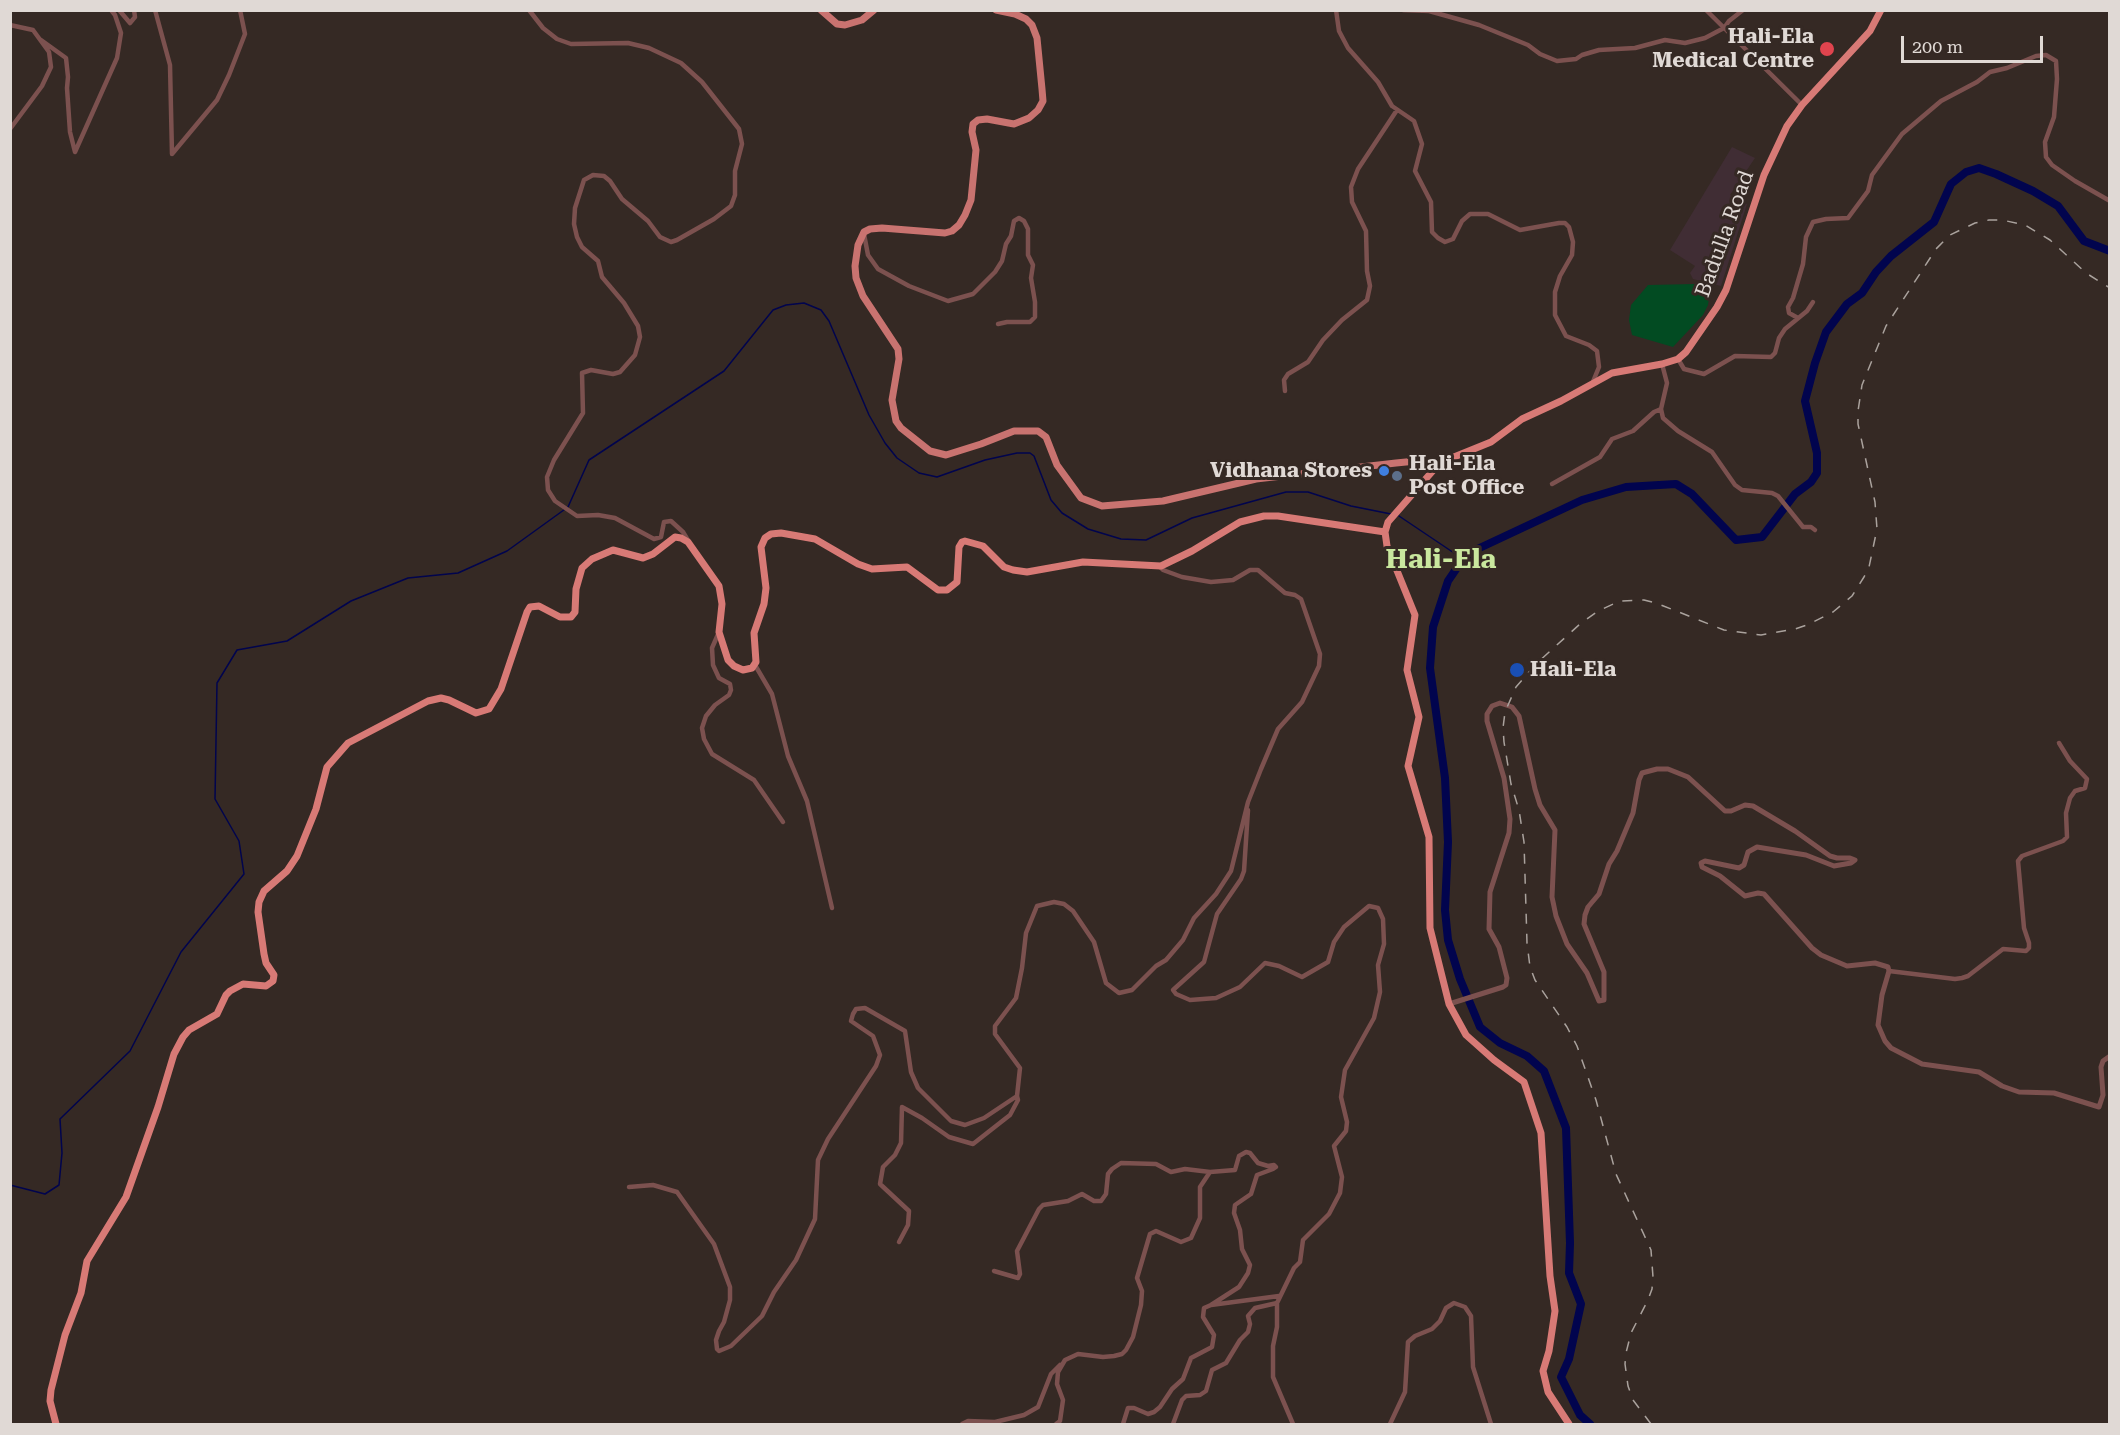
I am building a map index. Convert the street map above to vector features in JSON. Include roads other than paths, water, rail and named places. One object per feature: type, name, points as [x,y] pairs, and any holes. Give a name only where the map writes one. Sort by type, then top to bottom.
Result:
[{"type":"highway","name":"Badulla Road","points":[[1678,359],[1686,352],[1726,290],[1764,175],[1787,126],[1802,105],[1869,31],[1881,10]]},
{"type":"highway","points":[[1569,1425],[1548,1392],[1543,1371],[1549,1351],[1555,1311],[1550,1276],[1541,1133],[1524,1082],[1466,1035],[1449,1004],[1430,928],[1429,837],[1408,766],[1419,717],[1419,709],[1410,686],[1407,670],[1415,615],[1387,546],[1385,532],[1388,522],[1437,466],[1491,442],[1522,419],[1612,373],[1678,359]]},
{"type":"highway","points":[[56,1425],[51,1390],[65,1335],[81,1293],[87,1261],[126,1197],[174,1054],[183,1037],[189,1030],[217,1014],[230,990],[243,984],[266,986],[273,981],[274,975],[266,963],[264,954],[258,912],[259,902],[264,891],[287,871],[297,856],[316,809],[327,767],[348,743],[428,701],[441,698],[476,713],[487,711],[501,689],[523,618],[530,608],[539,606],[560,617],[571,617],[575,612],[576,589],[582,567],[592,558],[613,550],[643,558],[653,554],[675,537],[690,544],[719,586],[722,604],[719,632],[728,660],[743,670],[752,668],[757,659],[753,644],[755,624],[764,604],[766,588],[761,548],[765,538],[771,534],[815,539],[858,564],[872,569],[907,567],[938,590],[946,590],[957,582],[959,547],[965,541],[983,546],[999,564],[1008,569],[1037,571],[1083,562],[1159,566],[1192,551],[1240,522],[1264,516],[1278,516],[1385,532]]},
{"type":"main road","points":[[821,10],[837,24],[845,25],[862,20],[873,10]]},
{"type":"main road","points":[[996,10],[1016,14],[1032,25],[1037,38],[1043,101],[1038,110],[1029,118],[1014,124],[987,119],[978,120],[973,124],[972,132],[976,150],[971,200],[965,215],[952,231],[945,233],[870,229],[864,232],[858,245],[856,278],[863,296],[898,349],[899,359],[892,400],[896,421],[930,451],[938,454],[952,454],[1003,434],[1025,429],[1038,431],[1046,437],[1057,465],[1081,498],[1102,506],[1163,501],[1257,479],[1416,461],[1437,466]]},
{"type":"street","points":[[40,40],[66,58],[70,132],[75,152],[117,58],[121,33],[111,10]]},
{"type":"street","points":[[119,10],[130,22],[135,17],[134,10]]},
{"type":"street","points":[[156,10],[170,65],[172,154],[217,100],[229,75],[245,34],[240,10]]},
{"type":"street","points":[[529,10],[543,28],[557,39],[571,44],[628,43],[649,48],[681,63],[702,82],[739,129],[742,144],[735,171],[735,195],[731,206],[714,219],[671,242],[660,237],[648,221],[622,199],[604,176],[593,175],[584,180],[575,208],[576,237],[582,247],[598,261],[602,277],[624,303],[638,326],[640,337],[635,355],[620,372],[613,374],[591,370],[582,373],[583,413],[554,460],[547,477],[548,490],[555,501],[572,514],[615,518],[654,540],[661,537],[664,522],[671,521],[684,531],[690,544]]},
{"type":"street","points":[[1336,10],[1339,31],[1348,48],[1377,82],[1392,106],[1414,121],[1420,137],[1421,150],[1415,171],[1431,202],[1432,232],[1438,238],[1445,242],[1453,239],[1462,221],[1470,214],[1488,214],[1520,230],[1559,223],[1565,223],[1569,227],[1573,242],[1572,255],[1560,276],[1555,292],[1555,315],[1566,336],[1589,345],[1597,351],[1599,367],[1592,384]]},
{"type":"street","points":[[1403,10],[1428,11],[1479,25],[1528,45],[1540,54],[1557,61],[1576,59],[1581,54],[1599,50],[1641,47],[1665,40],[1685,44],[1705,38],[1724,28],[1743,10]]},
{"type":"street","points":[[1707,10],[1802,105]]},
{"type":"street","points":[[10,25],[33,30],[49,52],[51,67],[42,86],[10,129]]},
{"type":"street","points":[[1798,318],[1789,313],[1788,307],[1803,264],[1806,237],[1813,222],[1848,218],[1868,191],[1872,175],[1902,134],[1941,101],[1977,82],[1990,72],[2007,68],[2036,56],[2046,55],[2056,61],[2058,68],[2054,117],[2044,142],[2046,157],[2052,165],[2109,201]]},
{"type":"street","points":[[1285,391],[1284,380],[1288,374],[1308,362],[1323,340],[1367,300],[1370,286],[1367,271],[1366,231],[1352,202],[1352,187],[1358,168],[1397,110]]},
{"type":"street","points":[[864,232],[868,255],[878,269],[909,286],[948,301],[973,294],[995,272],[1002,261],[1005,244],[1011,236],[1014,221],[1019,218],[1024,220],[1028,230],[1028,255],[1033,265],[1031,278],[1035,318],[1030,322],[998,324]]},
{"type":"street","points":[[1678,359],[1684,369],[1704,374],[1735,356],[1771,357],[1785,329],[1807,311],[1813,302]]},
{"type":"street","points":[[1662,364],[1667,383],[1661,409],[1663,418],[1678,431],[1712,452],[1735,485],[1742,490],[1772,493],[1778,496],[1803,527],[1811,527],[1815,530]]},
{"type":"street","points":[[1552,484],[1600,457],[1608,442],[1633,431],[1654,412],[1661,409]]},
{"type":"street","points":[[899,1242],[908,1225],[909,1210],[880,1184],[883,1167],[895,1155],[901,1143],[902,1107],[949,1137],[973,1144],[1010,1115],[1018,1100],[1020,1068],[996,1034],[995,1026],[1016,998],[1026,933],[1037,906],[1054,902],[1064,904],[1073,911],[1094,942],[1106,983],[1119,993],[1132,990],[1142,978],[1166,960],[1194,918],[1216,894],[1231,871],[1248,802],[1278,729],[1302,702],[1318,666],[1320,654],[1301,599],[1285,593],[1258,570],[1250,570],[1233,580],[1211,582],[1182,577],[1163,570],[1159,566]]},
{"type":"street","points":[[719,632],[712,648],[713,666],[719,678],[730,684],[731,690],[729,695],[715,705],[706,716],[702,728],[704,739],[712,754],[754,780],[783,822]]},
{"type":"street","points":[[755,665],[772,694],[788,756],[807,801],[832,908]]},
{"type":"street","points":[[1449,1004],[1479,996],[1506,985],[1508,978],[1498,947],[1489,929],[1490,892],[1509,832],[1510,819],[1504,778],[1487,721],[1487,714],[1492,706],[1500,704],[1512,707],[1519,716],[1540,805],[1556,830],[1552,897],[1556,916],[1568,945],[1587,974],[1599,1001],[1604,1000],[1604,972],[1584,924],[1585,915],[1599,894],[1609,864],[1633,813],[1642,773],[1656,769],[1679,772],[1688,777],[1725,811],[1745,805],[1753,806],[1796,831],[1830,856],[1855,860],[1834,866],[1806,855],[1757,847],[1748,852],[1744,864],[1739,868],[1705,861],[1701,863],[1702,867],[1720,876],[1745,896],[1764,894],[1821,955],[1846,966],[1875,963],[1888,967],[1878,1025],[1891,1048],[1922,1064],[1979,1072],[2002,1086],[2019,1092],[2054,1093],[2099,1107],[2103,1095],[2101,1067],[2103,1061],[2109,1056]]},
{"type":"street","points":[[1889,971],[1955,980],[1968,976],[2003,949],[2025,951],[2029,948],[2030,944],[2024,928],[2018,861],[2022,856],[2063,841],[2067,837],[2066,813],[2070,798],[2075,791],[2085,788],[2087,779],[2070,761],[2059,743]]},
{"type":"street","points":[[1248,802],[1244,871],[1217,914],[1204,962],[1173,990],[1176,994],[1190,1000],[1216,998],[1240,987],[1265,963],[1279,966],[1302,977],[1328,962],[1334,942],[1344,927],[1369,906],[1378,908],[1383,919],[1384,944],[1378,965],[1380,992],[1374,1018],[1345,1070],[1341,1097],[1347,1122],[1346,1131],[1334,1146],[1342,1177],[1340,1193],[1329,1214],[1303,1240],[1300,1262],[1277,1303],[1273,1377],[1293,1425]]},
{"type":"street","points":[[629,1187],[653,1185],[677,1192],[714,1244],[730,1287],[730,1300],[716,1340],[719,1351],[735,1343],[762,1316],[774,1292],[796,1260],[815,1219],[818,1160],[828,1139],[876,1066],[880,1055],[873,1036],[851,1021],[856,1009],[865,1008],[905,1031],[911,1072],[918,1088],[951,1121],[965,1125],[979,1121],[1017,1096]]},
{"type":"street","points":[[994,1271],[1018,1278],[1020,1274],[1017,1251],[1043,1204],[1068,1201],[1082,1194],[1094,1201],[1101,1201],[1106,1194],[1108,1174],[1120,1163],[1156,1164],[1171,1172],[1185,1169],[1209,1172],[1235,1170],[1239,1156],[1246,1152],[1250,1153],[1258,1163],[1276,1167],[1257,1175],[1251,1194],[1235,1205],[1234,1213],[1240,1230],[1242,1249],[1250,1265],[1239,1287],[1204,1308],[1203,1317],[1214,1335],[1212,1347],[1191,1358],[1183,1379],[1172,1389],[1160,1407],[1148,1414],[1128,1408],[1123,1425]]},
{"type":"street","points":[[962,1425],[968,1421],[1007,1420],[1024,1416],[1038,1407],[1051,1374],[1073,1355],[1103,1358],[1122,1354],[1126,1350],[1141,1305],[1142,1291],[1137,1278],[1148,1237],[1156,1231],[1181,1242],[1191,1238],[1200,1218],[1200,1187],[1209,1172]]},
{"type":"street","points":[[1211,1305],[1279,1296]]},
{"type":"street","points":[[1173,1425],[1185,1396],[1200,1395],[1206,1391],[1212,1370],[1226,1363],[1240,1340],[1248,1332],[1250,1324],[1248,1316],[1255,1308],[1277,1303]]},
{"type":"street","points":[[1390,1425],[1405,1392],[1408,1342],[1415,1336],[1432,1329],[1440,1322],[1446,1308],[1454,1303],[1465,1307],[1471,1316],[1473,1367],[1491,1425]]},
{"type":"street","points":[[1056,1425],[1060,1422],[1063,1400],[1057,1384],[1058,1372],[1062,1363]]},
{"type":"waterway","points":[[1590,1424],[1580,1415],[1561,1377],[1569,1359],[1581,1304],[1569,1273],[1566,1128],[1544,1071],[1527,1056],[1500,1043],[1480,1027],[1460,979],[1448,940],[1445,910],[1448,842],[1445,778],[1430,668],[1433,627],[1448,581],[1463,559],[1471,552],[1582,500],[1626,487],[1676,484],[1692,494],[1736,540],[1762,537],[1795,494],[1811,482],[1817,473],[1817,453],[1805,401],[1826,332],[1847,304],[1862,293],[1876,272],[1891,256],[1934,222],[1951,184],[1966,172],[1979,168],[2033,191],[2058,206],[2084,241],[2110,251]]},
{"type":"waterway","points":[[10,1185],[45,1194],[59,1185],[62,1153],[60,1119],[130,1051],[181,952],[244,874],[239,841],[215,799],[217,683],[237,650],[287,641],[351,601],[408,578],[458,573],[507,551],[568,507],[589,460],[724,371],[773,310],[786,305],[804,303],[821,310],[829,321],[869,415],[885,443],[897,458],[919,473],[937,477],[985,460],[1017,453],[1030,453],[1034,456],[1051,500],[1062,513],[1088,529],[1121,539],[1146,540],[1192,518],[1286,492],[1308,492],[1351,506],[1391,514]]},
{"type":"waterway","points":[[1399,516],[1463,559]]},
{"type":"railway","points":[[1651,1424],[1633,1400],[1628,1386],[1625,1364],[1631,1333],[1652,1289],[1651,1250],[1616,1174],[1596,1100],[1577,1046],[1535,980],[1530,967],[1527,943],[1524,842],[1504,742],[1505,712],[1516,687],[1536,664],[1580,624],[1598,611],[1620,601],[1644,600],[1724,630],[1761,635],[1807,625],[1833,612],[1852,596],[1869,567],[1877,529],[1875,502],[1858,424],[1862,385],[1886,326],[1936,249],[1950,235],[1975,223],[1989,220],[2025,225],[2050,240],[2086,273],[2110,288]]},
{"type":"place","name":"Hali-Ela Medical Centre","points":[[1827,49]]},
{"type":"place","name":"Vidhana Stores","points":[[1384,471]]},
{"type":"place","name":"Hali-Ela Post Office","points":[[1397,476]]},
{"type":"place","name":"Hali-Ela","points":[[1517,670]]},
{"type":"district","name":"Hali-Ela","points":[[1441,560]]}]
